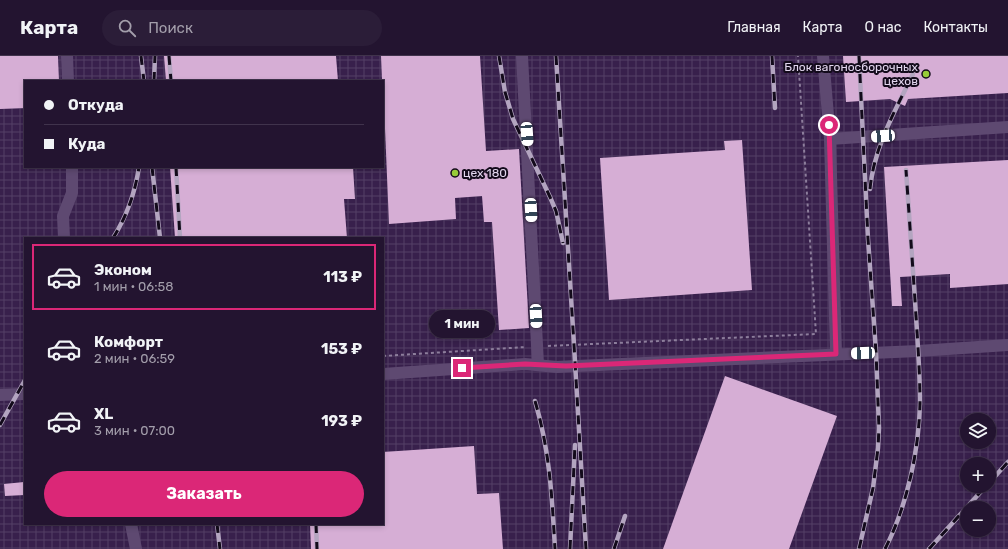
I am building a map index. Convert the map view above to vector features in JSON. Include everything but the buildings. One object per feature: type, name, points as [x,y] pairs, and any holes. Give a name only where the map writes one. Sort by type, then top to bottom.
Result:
[{"type":"lane","points":[[67,56],[68,80]]},
{"type":"lane","points":[[522,56],[538,364]]},
{"type":"lane","points":[[823,56],[830,139],[836,354]]},
{"type":"lane","points":[[830,139],[1008,127]]},
{"type":"lane","points":[[64,237],[63,216],[72,193],[72,168]]},
{"type":"lane","points":[[384,374],[525,364],[566,366],[1008,345]]},
{"type":"lane","points":[[0,395],[24,394]]},
{"type":"lane","points":[[131,525],[136,549]]},
{"type":"path","points":[[384,356],[816,334],[798,56]]},
{"type":"shaded area","points":[[0,56],[1008,56],[1008,549],[0,549]]},
{"type":"railway","points":[[141,56],[144,80]]},
{"type":"railway","points":[[154,80],[155,56]]},
{"type":"railway","points":[[169,56],[171,80]]},
{"type":"railway","points":[[499,56],[505,92],[513,119],[556,211],[563,243]]},
{"type":"railway","points":[[556,56],[586,549]]},
{"type":"railway","points":[[772,56],[775,108]]},
{"type":"railway","points":[[859,56],[879,428],[873,488],[859,549]]},
{"type":"railway","points":[[870,189],[876,159],[886,130],[913,74]]},
{"type":"railway","points":[[114,237],[130,204],[139,168]]},
{"type":"railway","points":[[152,168],[160,237]]},
{"type":"railway","points":[[176,168],[180,237]]},
{"type":"railway","points":[[885,549],[900,515],[910,478],[917,440],[920,403],[919,364],[906,170]]},
{"type":"railway","points":[[0,425],[24,382]]},
{"type":"railway","points":[[535,401],[547,457],[555,549]]},
{"type":"railway","points":[[570,549],[575,445]]},
{"type":"railway","points":[[996,475],[1008,462]]},
{"type":"railway","points":[[929,549],[980,493]]},
{"type":"railway","points":[[614,549],[625,516]]},
{"type":"railway","points":[[217,525],[220,549]]},
{"type":"railway","points":[[316,525],[317,549]]},
{"type":"place","name":"Блок вагоносборочных цехов","points":[[926,74]]},
{"type":"place","name":"цех 180","points":[[455,173]]},
{"type":"route","points":[[462,368],[525,364],[538,364],[557,367],[836,354],[829,125]]}]
